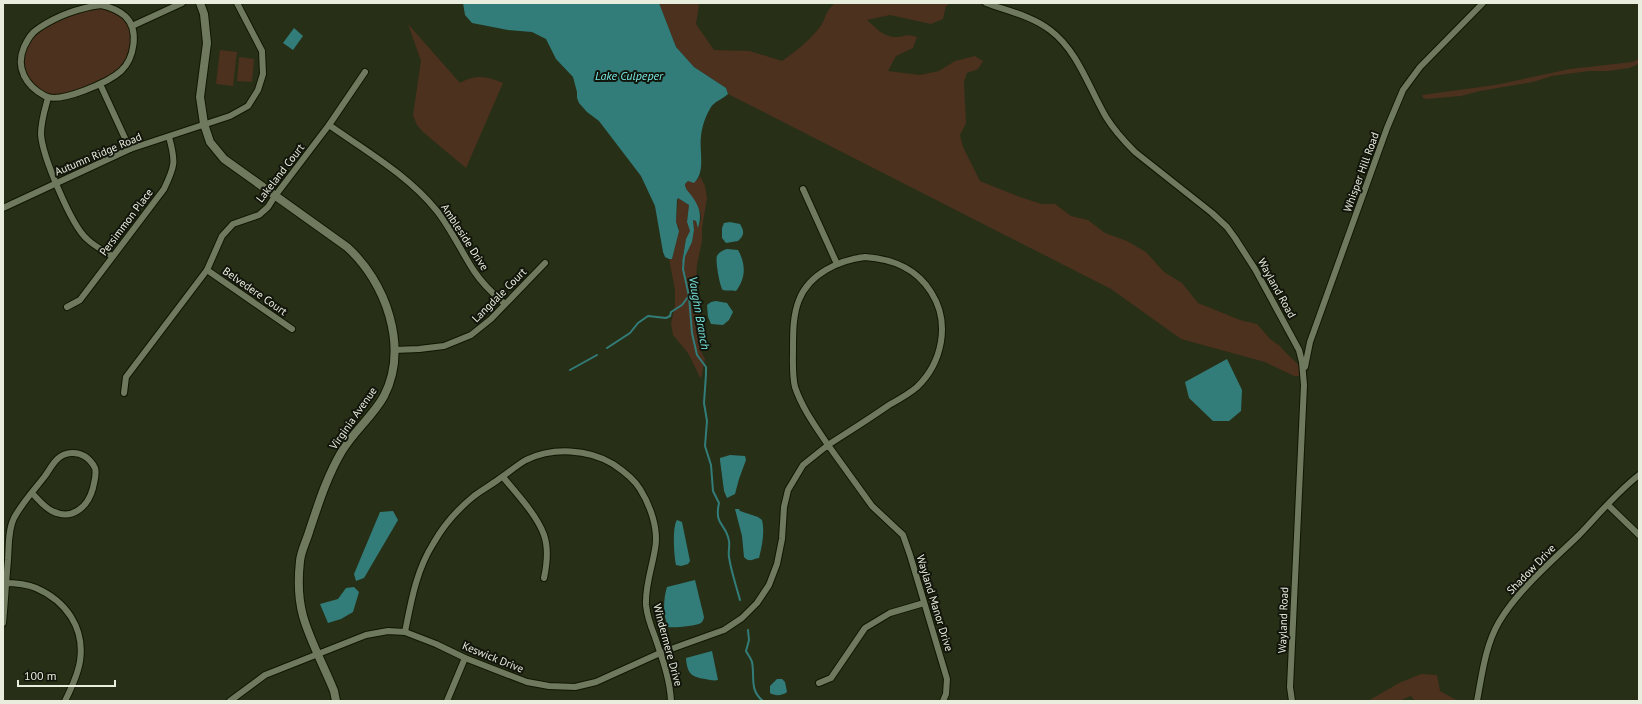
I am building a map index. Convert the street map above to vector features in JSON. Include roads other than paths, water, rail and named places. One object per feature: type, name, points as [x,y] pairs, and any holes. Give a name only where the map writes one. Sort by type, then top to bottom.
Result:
[{"type":"street","points":[[132,26],[182,3]]},
{"type":"street","name":"Virginia Avenue","points":[[200,3],[204,14],[207,43],[200,97],[204,124],[210,142],[224,159],[347,247],[366,266],[386,307],[393,332],[394,350],[392,372],[384,395],[339,456],[316,510],[302,552],[299,576],[303,616],[334,691],[336,701]]},
{"type":"street","name":"Autumn Ridge Road","points":[[3,208],[130,149],[230,116],[248,106],[258,90],[263,74],[262,51],[237,3]]},
{"type":"street","name":"Wayland Road","points":[[986,3],[1033,20],[1058,37],[1070,50],[1106,117],[1124,141],[1135,152],[1212,213],[1227,227],[1255,269],[1299,350],[1304,374],[1290,687],[1292,701]]},
{"type":"street","name":"Whisper Hill Road","points":[[1304,374],[1310,342],[1399,99],[1412,77],[1420,67],[1483,3]]},
{"type":"street","points":[[80,5],[101,5],[115,9],[126,17],[132,26],[134,42],[132,56],[121,71],[100,84],[57,98],[48,98],[35,91],[26,81],[20,67],[21,54],[28,37],[38,28],[80,5]]},
{"type":"street","name":"Lakeland Court","points":[[124,393],[126,377],[206,270],[222,236],[233,224],[259,215],[268,207],[329,125],[365,72]]},
{"type":"street","points":[[100,84],[130,149]]},
{"type":"street","points":[[48,98],[43,116],[41,133],[44,153],[56,183],[72,218],[86,238],[112,256]]},
{"type":"street","name":"Ambleside Drive","points":[[329,125],[390,167],[419,190],[438,212],[474,272],[490,291],[505,304]]},
{"type":"street","name":"Persimmon Place","points":[[67,307],[80,300],[164,189],[173,169],[174,155],[169,137]]},
{"type":"street","points":[[803,189],[837,264]]},
{"type":"street","name":"Keswick Drive","points":[[230,701],[265,675],[366,635],[388,631],[405,632],[436,644],[465,658],[527,682],[549,686],[575,687],[596,682],[660,653],[724,630],[742,618],[757,603],[769,585],[777,564],[782,539],[784,507],[788,490],[802,465],[828,445],[916,388],[933,365],[938,354],[942,334],[939,309],[934,296],[926,284],[909,269],[900,264],[877,258],[852,258],[837,264]]},
{"type":"street","name":"Langdale Court","points":[[394,350],[444,346],[471,335],[491,319],[545,263]]},
{"type":"street","name":"Wayland Manor Drive","points":[[837,264],[817,277],[800,298],[796,311],[793,332],[795,386],[808,414],[861,492],[872,506],[903,535],[947,679],[946,694],[943,701]]},
{"type":"street","name":"Belvedere Court","points":[[206,270],[292,329]]},
{"type":"street","name":"Windermere Drive","points":[[405,632],[413,593],[421,566],[433,543],[453,517],[474,496],[526,460],[545,454],[564,451],[585,453],[605,459],[620,469],[639,488],[650,510],[655,527],[656,547],[646,590],[646,607],[670,686],[671,701]]},
{"type":"street","points":[[3,623],[10,534],[14,518],[32,493],[58,457],[71,453],[83,455],[89,459],[95,469],[96,475],[92,492],[87,503],[77,512],[60,514],[52,512],[32,493]]},
{"type":"street","name":"Shadow Drive","points":[[1477,701],[1488,650],[1498,623],[1505,612],[1521,592],[1639,475]]},
{"type":"street","points":[[503,477],[534,517],[544,535],[547,551],[547,565],[544,578]]},
{"type":"street","points":[[1608,505],[1639,535]]},
{"type":"street","points":[[5,583],[36,587],[55,598],[71,613],[76,624],[81,646],[80,662],[66,701]]},
{"type":"street","points":[[819,683],[831,678],[865,628],[890,613],[924,603]]},
{"type":"street","points":[[448,701],[465,658]]},
{"type":"water","name":"Lake Culpeper","points":[[463,3],[659,3],[676,47],[694,67],[726,88],[728,94],[713,105],[707,114],[701,136],[700,173],[694,183],[688,181],[685,184],[686,189],[698,207],[700,219],[698,228],[696,221],[693,220],[694,230],[692,242],[682,263],[686,239],[690,231],[687,222],[689,205],[678,198],[676,222],[679,231],[672,259],[669,259],[665,257],[663,252],[655,206],[641,176],[599,121],[587,112],[579,103],[573,77],[556,59],[546,39],[532,32],[508,30],[472,23],[465,15]]},
{"type":"water","points":[[294,28],[303,36],[293,50],[283,43]]},
{"type":"water","points":[[730,222],[740,224],[743,235],[738,241],[726,243],[722,238],[722,228],[724,223]]},
{"type":"water","points":[[727,249],[738,250],[744,266],[742,281],[736,291],[723,290],[719,279],[717,256],[721,251]]},
{"type":"water","points":[[716,301],[727,303],[733,312],[729,320],[723,325],[711,324],[708,317],[707,305]]},
{"type":"water","points":[[1227,359],[1242,390],[1241,411],[1229,421],[1213,421],[1189,398],[1185,382]]},
{"type":"water","points":[[730,455],[745,456],[746,460],[735,494],[727,498],[724,491],[720,458]]},
{"type":"water","points":[[735,509],[739,509],[740,511],[758,517],[762,520],[763,534],[759,558],[749,560],[744,557],[742,536]]},
{"type":"water","points":[[393,511],[398,520],[364,578],[356,581],[354,574],[380,512]]},
{"type":"water","points":[[677,520],[682,522],[690,561],[688,564],[681,566],[676,565],[675,556],[674,529]]},
{"type":"water","points":[[695,580],[704,617],[703,620],[701,623],[694,625],[668,627],[664,607],[667,587]]},
{"type":"water","points":[[354,587],[359,592],[353,612],[341,619],[328,623],[320,604],[338,599],[346,588]]},
{"type":"water","points":[[712,651],[718,680],[700,678],[693,675],[687,667],[686,658]]},
{"type":"water","points":[[777,679],[782,679],[785,682],[787,692],[778,695],[770,693],[770,686]]},
{"type":"waterway","name":"Vaughn Branch","points":[[684,257],[683,269],[689,296],[692,333],[697,355],[706,367],[704,403],[707,421],[705,446],[711,465],[713,491],[719,503],[718,516],[728,535],[732,573],[740,600]]},
{"type":"waterway","points":[[607,348],[630,333],[638,323],[648,316],[666,318],[670,316],[671,312],[682,305],[688,297]]},
{"type":"waterway","points":[[570,370],[597,355]]},
{"type":"waterway","name":"Vaughn Branch","points":[[748,630],[749,640],[746,651],[752,662],[754,688],[763,701]]}]
